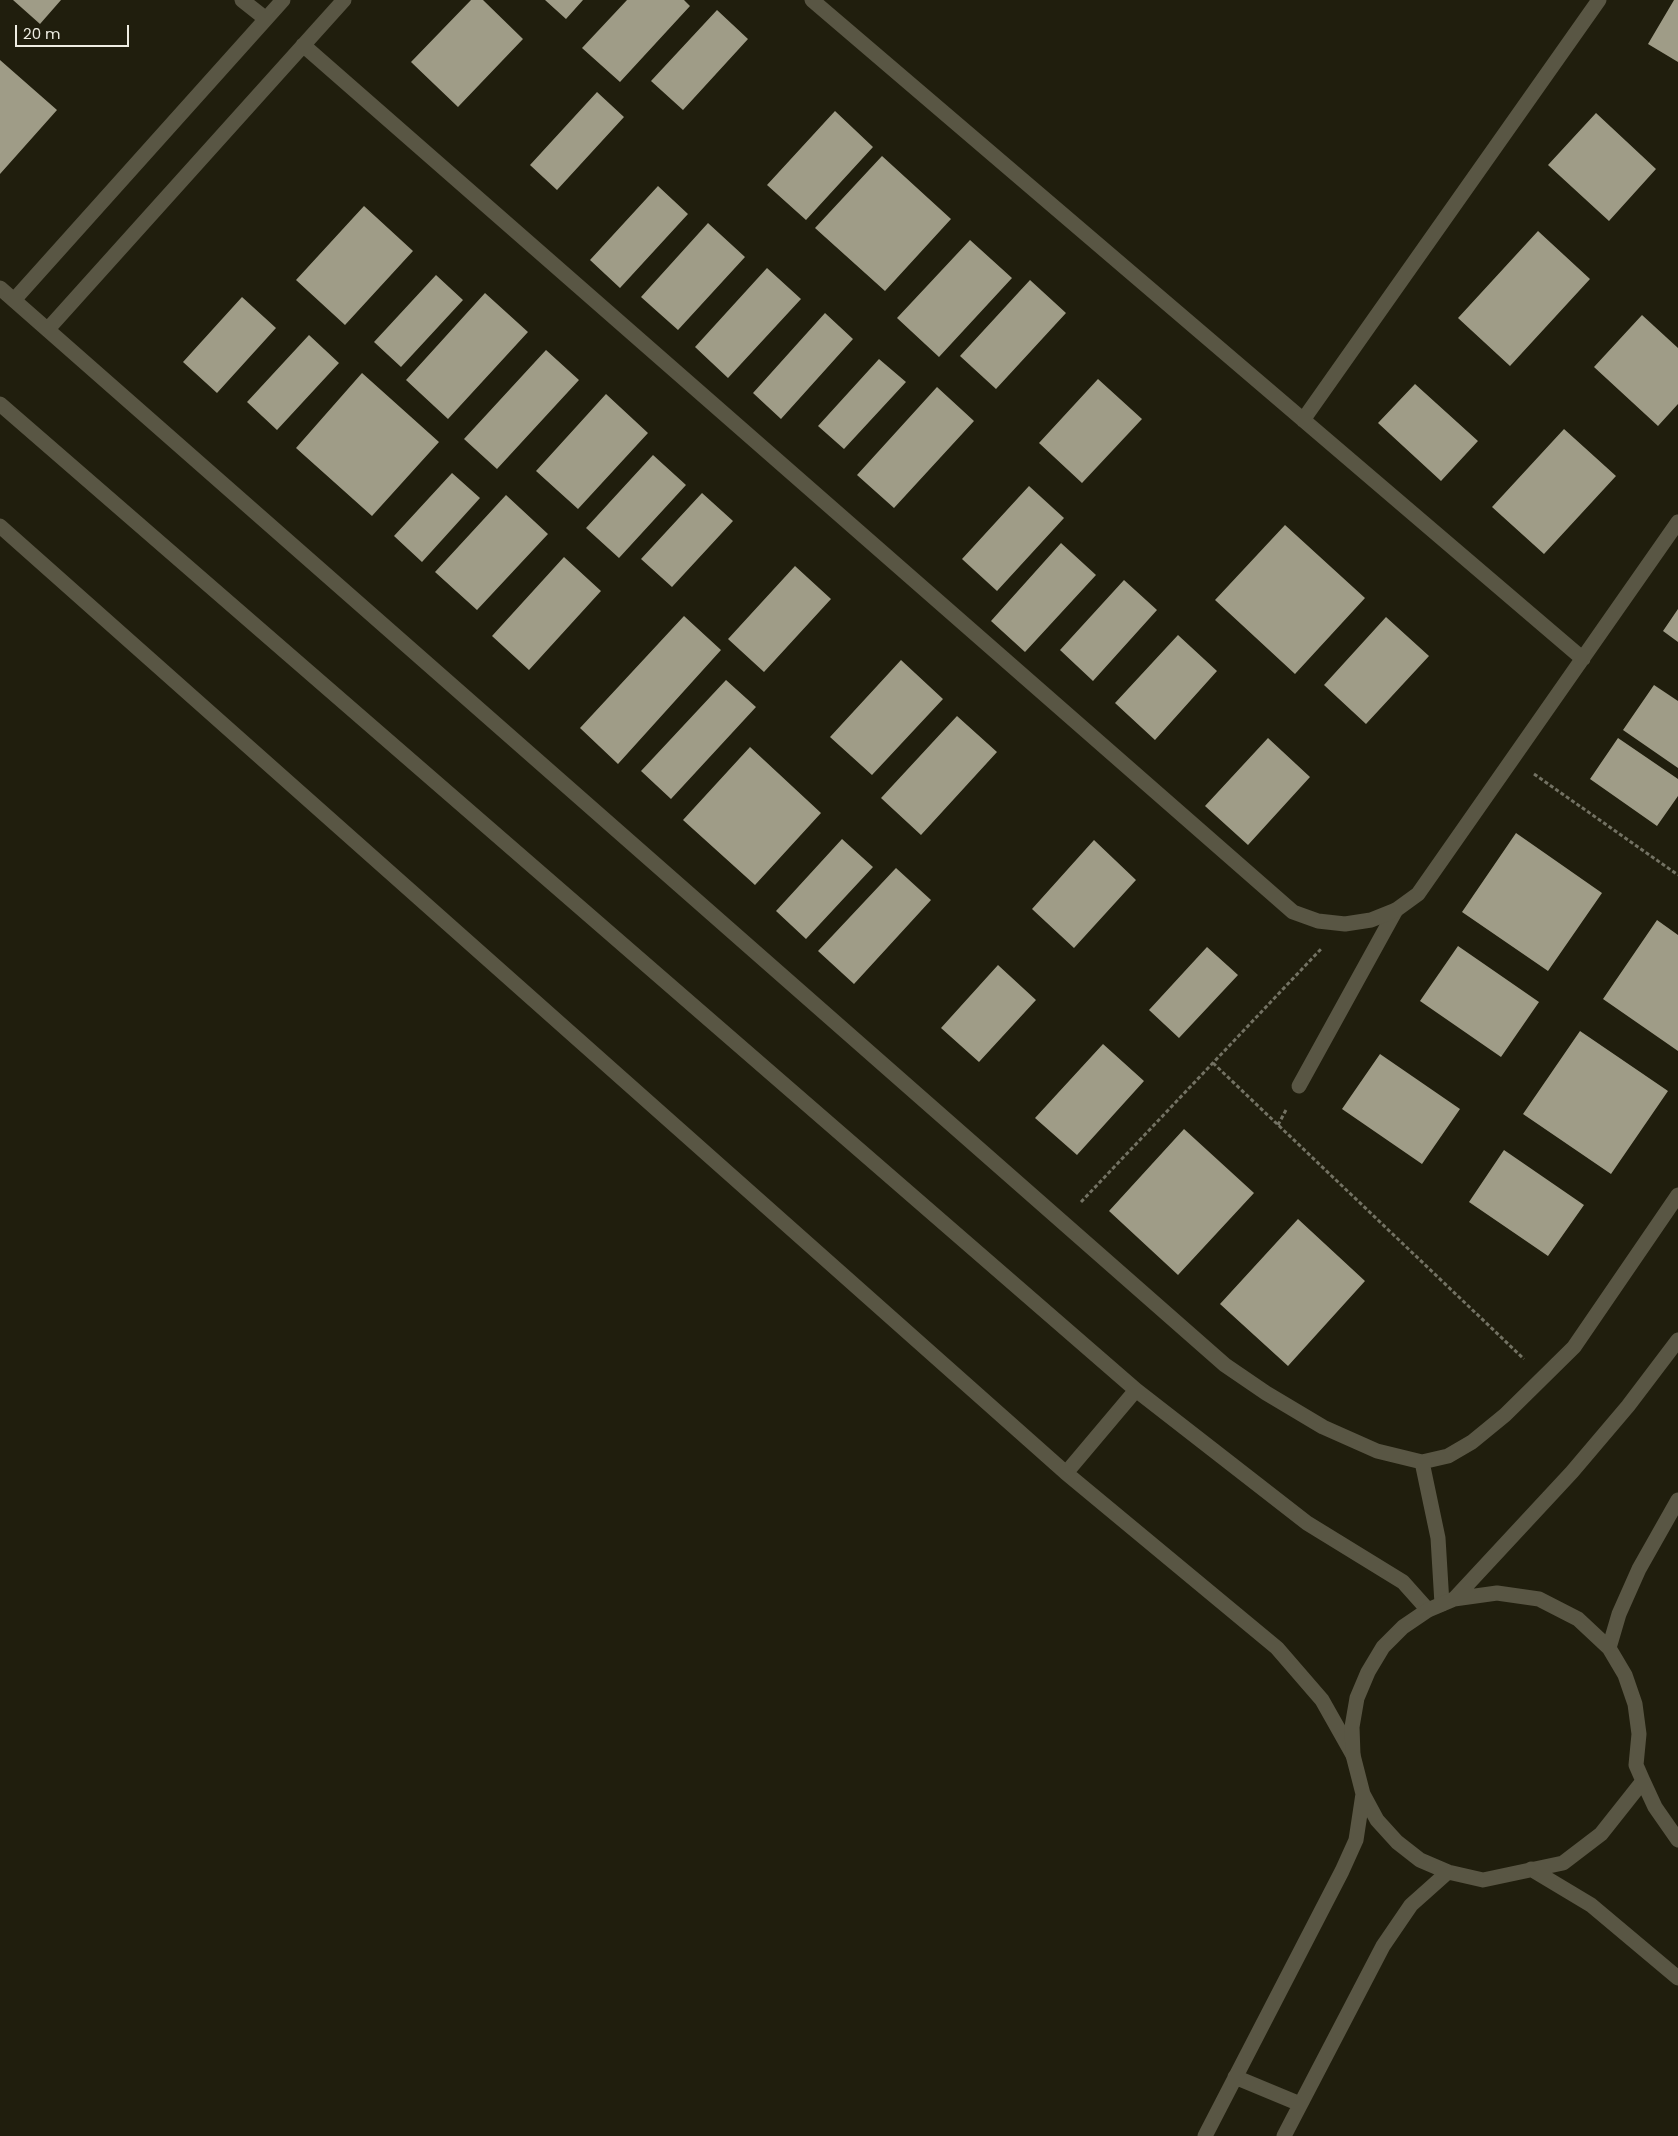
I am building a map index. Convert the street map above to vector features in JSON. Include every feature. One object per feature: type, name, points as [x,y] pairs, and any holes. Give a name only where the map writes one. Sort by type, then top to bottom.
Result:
[{"type":"street","points":[[242,0],[266,19]]},
{"type":"street","points":[[14,300],[282,0]]},
{"type":"street","points":[[48,329],[344,0]]},
{"type":"street","points":[[812,0],[1583,659]]},
{"type":"street","points":[[1303,420],[1599,0]]},
{"type":"street","points":[[303,46],[1293,912],[1318,921],[1345,924],[1371,920],[1396,910],[1418,894],[1678,522]]},
{"type":"street","points":[[0,288],[1225,1364],[1266,1393],[1323,1427],[1377,1451],[1422,1462],[1448,1456],[1472,1442],[1505,1415],[1574,1347],[1678,1195]]},
{"type":"street","points":[[0,404],[1136,1390],[1308,1523],[1403,1582],[1428,1610]]},
{"type":"street","points":[[0,526],[1066,1473],[1277,1648],[1322,1700],[1353,1755]]},
{"type":"street","points":[[1299,1086],[1396,910]]},
{"type":"street","points":[[1448,1602],[1572,1472],[1628,1406],[1678,1340]]},
{"type":"street","points":[[1066,1473],[1136,1390]]},
{"type":"street","points":[[1422,1462],[1438,1538],[1448,1602]]},
{"type":"street","points":[[1609,1648],[1619,1614],[1639,1569],[1678,1500]]},
{"type":"street","points":[[1643,1781],[1601,1834],[1563,1863],[1482,1880],[1448,1872],[1420,1860],[1397,1842],[1378,1820],[1363,1794],[1353,1755],[1352,1727],[1357,1698],[1368,1672],[1383,1647],[1403,1627],[1428,1610],[1448,1602],[1497,1593],[1539,1600],[1578,1618],[1609,1648],[1625,1674],[1635,1704],[1639,1734],[1636,1765],[1655,1807],[1678,1840]]},
{"type":"street","points":[[1204,2136],[1342,1871],[1356,1840],[1363,1794]]},
{"type":"street","points":[[1532,1869],[1591,1905],[1678,1978]]},
{"type":"street","points":[[1284,2136],[1396,1925],[1411,1905],[1448,1872]]},
{"type":"street","points":[[1235,2077],[1300,2104]]},
{"type":"path","points":[[1513,759],[1678,875]]},
{"type":"path","points":[[1063,1221],[1345,924]]},
{"type":"path","points":[[1213,1063],[1543,1376]]},
{"type":"building","points":[[13,0],[61,0],[40,24]]},
{"type":"building","points":[[471,0],[483,0],[523,39],[458,107],[411,62]]},
{"type":"building","points":[[545,0],[583,0],[566,19]]},
{"type":"building","points":[[627,0],[684,0],[690,6],[620,82],[582,48]]},
{"type":"building","points":[[1674,0],[1678,0],[1678,62],[1648,44]]},
{"type":"building","points":[[717,10],[748,39],[683,110],[651,81]]},
{"type":"building","points":[[0,60],[57,110],[0,174]]},
{"type":"building","points":[[597,92],[624,117],[557,190],[530,165]]},
{"type":"building","points":[[835,111],[873,147],[806,220],[767,185]]},
{"type":"building","points":[[1596,113],[1656,169],[1609,221],[1548,165]]},
{"type":"building","points":[[882,156],[951,219],[885,291],[815,228]]},
{"type":"building","points":[[658,186],[688,214],[620,288],[590,260]]},
{"type":"building","points":[[364,206],[413,251],[345,325],[296,280]]},
{"type":"building","points":[[708,223],[745,257],[678,330],[641,297]]},
{"type":"building","points":[[1538,231],[1590,279],[1510,366],[1458,318]]},
{"type":"building","points":[[970,240],[1012,278],[939,357],[897,318]]},
{"type":"building","points":[[767,268],[801,299],[728,378],[695,347]]},
{"type":"building","points":[[436,275],[463,300],[401,367],[374,342]]},
{"type":"building","points":[[1030,280],[1066,313],[996,389],[960,356]]},
{"type":"building","points":[[485,293],[528,332],[448,419],[406,380]]},
{"type":"building","points":[[242,297],[276,328],[217,393],[183,362]]},
{"type":"building","points":[[825,313],[853,339],[781,419],[753,393]]},
{"type":"building","points":[[1642,315],[1678,348],[1678,404],[1658,426],[1594,367]]},
{"type":"building","points":[[309,335],[339,363],[277,430],[247,402]]},
{"type":"building","points":[[546,350],[579,380],[497,469],[464,439]]},
{"type":"building","points":[[879,359],[906,382],[844,449],[818,426]]},
{"type":"building","points":[[362,373],[439,442],[372,516],[296,448]]},
{"type":"building","points":[[1098,379],[1142,419],[1082,483],[1039,443]]},
{"type":"building","points":[[1415,384],[1478,441],[1441,481],[1378,423]]},
{"type":"building","points":[[937,387],[974,421],[894,508],[857,475]]},
{"type":"building","points":[[606,394],[648,433],[578,509],[536,471]]},
{"type":"building","points":[[1564,429],[1616,476],[1544,554],[1492,507]]},
{"type":"building","points":[[653,455],[686,485],[619,558],[586,528]]},
{"type":"building","points":[[452,473],[480,498],[422,562],[394,536]]},
{"type":"building","points":[[1029,486],[1064,518],[997,591],[962,559]]},
{"type":"building","points":[[702,493],[733,521],[672,587],[641,559]]},
{"type":"building","points":[[506,495],[548,534],[477,610],[435,572]]},
{"type":"building","points":[[1285,525],[1365,598],[1295,674],[1215,600]]},
{"type":"building","points":[[1061,543],[1096,575],[1025,652],[991,621]]},
{"type":"building","points":[[564,557],[601,591],[529,670],[492,636]]},
{"type":"building","points":[[795,566],[831,599],[764,672],[728,639]]},
{"type":"building","points":[[1124,580],[1157,610],[1093,681],[1060,650]]},
{"type":"building","points":[[1678,609],[1678,642],[1663,631]]},
{"type":"building","points":[[684,616],[721,650],[618,764],[580,728]]},
{"type":"building","points":[[1386,617],[1429,656],[1366,724],[1324,685]]},
{"type":"building","points":[[1178,635],[1217,671],[1155,740],[1115,703]]},
{"type":"building","points":[[901,660],[943,699],[872,775],[830,737]]},
{"type":"building","points":[[726,680],[756,707],[671,799],[641,771]]},
{"type":"building","points":[[1654,685],[1678,701],[1678,768],[1623,730]]},
{"type":"building","points":[[957,716],[997,752],[921,835],[881,798]]},
{"type":"building","points":[[1268,738],[1310,777],[1248,845],[1205,806]]},
{"type":"building","points":[[1618,738],[1678,779],[1678,796],[1657,826],[1590,779]]},
{"type":"building","points":[[750,747],[821,813],[755,885],[683,820]]},
{"type":"building","points":[[1516,833],[1602,893],[1548,971],[1462,912]]},
{"type":"building","points":[[842,839],[873,867],[806,939],[776,911]]},
{"type":"building","points":[[1094,840],[1136,880],[1074,948],[1032,909]]},
{"type":"building","points":[[896,868],[931,900],[854,984],[818,951]]},
{"type":"building","points":[[1657,920],[1678,935],[1678,1051],[1603,999]]},
{"type":"building","points":[[1458,946],[1539,1002],[1501,1057],[1420,1001]]},
{"type":"building","points":[[1207,947],[1238,975],[1179,1038],[1149,1010]]},
{"type":"building","points":[[998,965],[1036,1000],[979,1062],[941,1028]]},
{"type":"building","points":[[1580,1031],[1668,1091],[1611,1174],[1523,1114]]},
{"type":"building","points":[[1103,1044],[1144,1081],[1077,1155],[1035,1118]]},
{"type":"building","points":[[1380,1054],[1460,1109],[1422,1164],[1342,1109]]},
{"type":"building","points":[[1184,1129],[1254,1193],[1178,1275],[1109,1211]]},
{"type":"building","points":[[1504,1150],[1584,1205],[1548,1256],[1469,1202]]},
{"type":"building","points":[[1298,1219],[1365,1281],[1288,1366],[1220,1304]]}]
